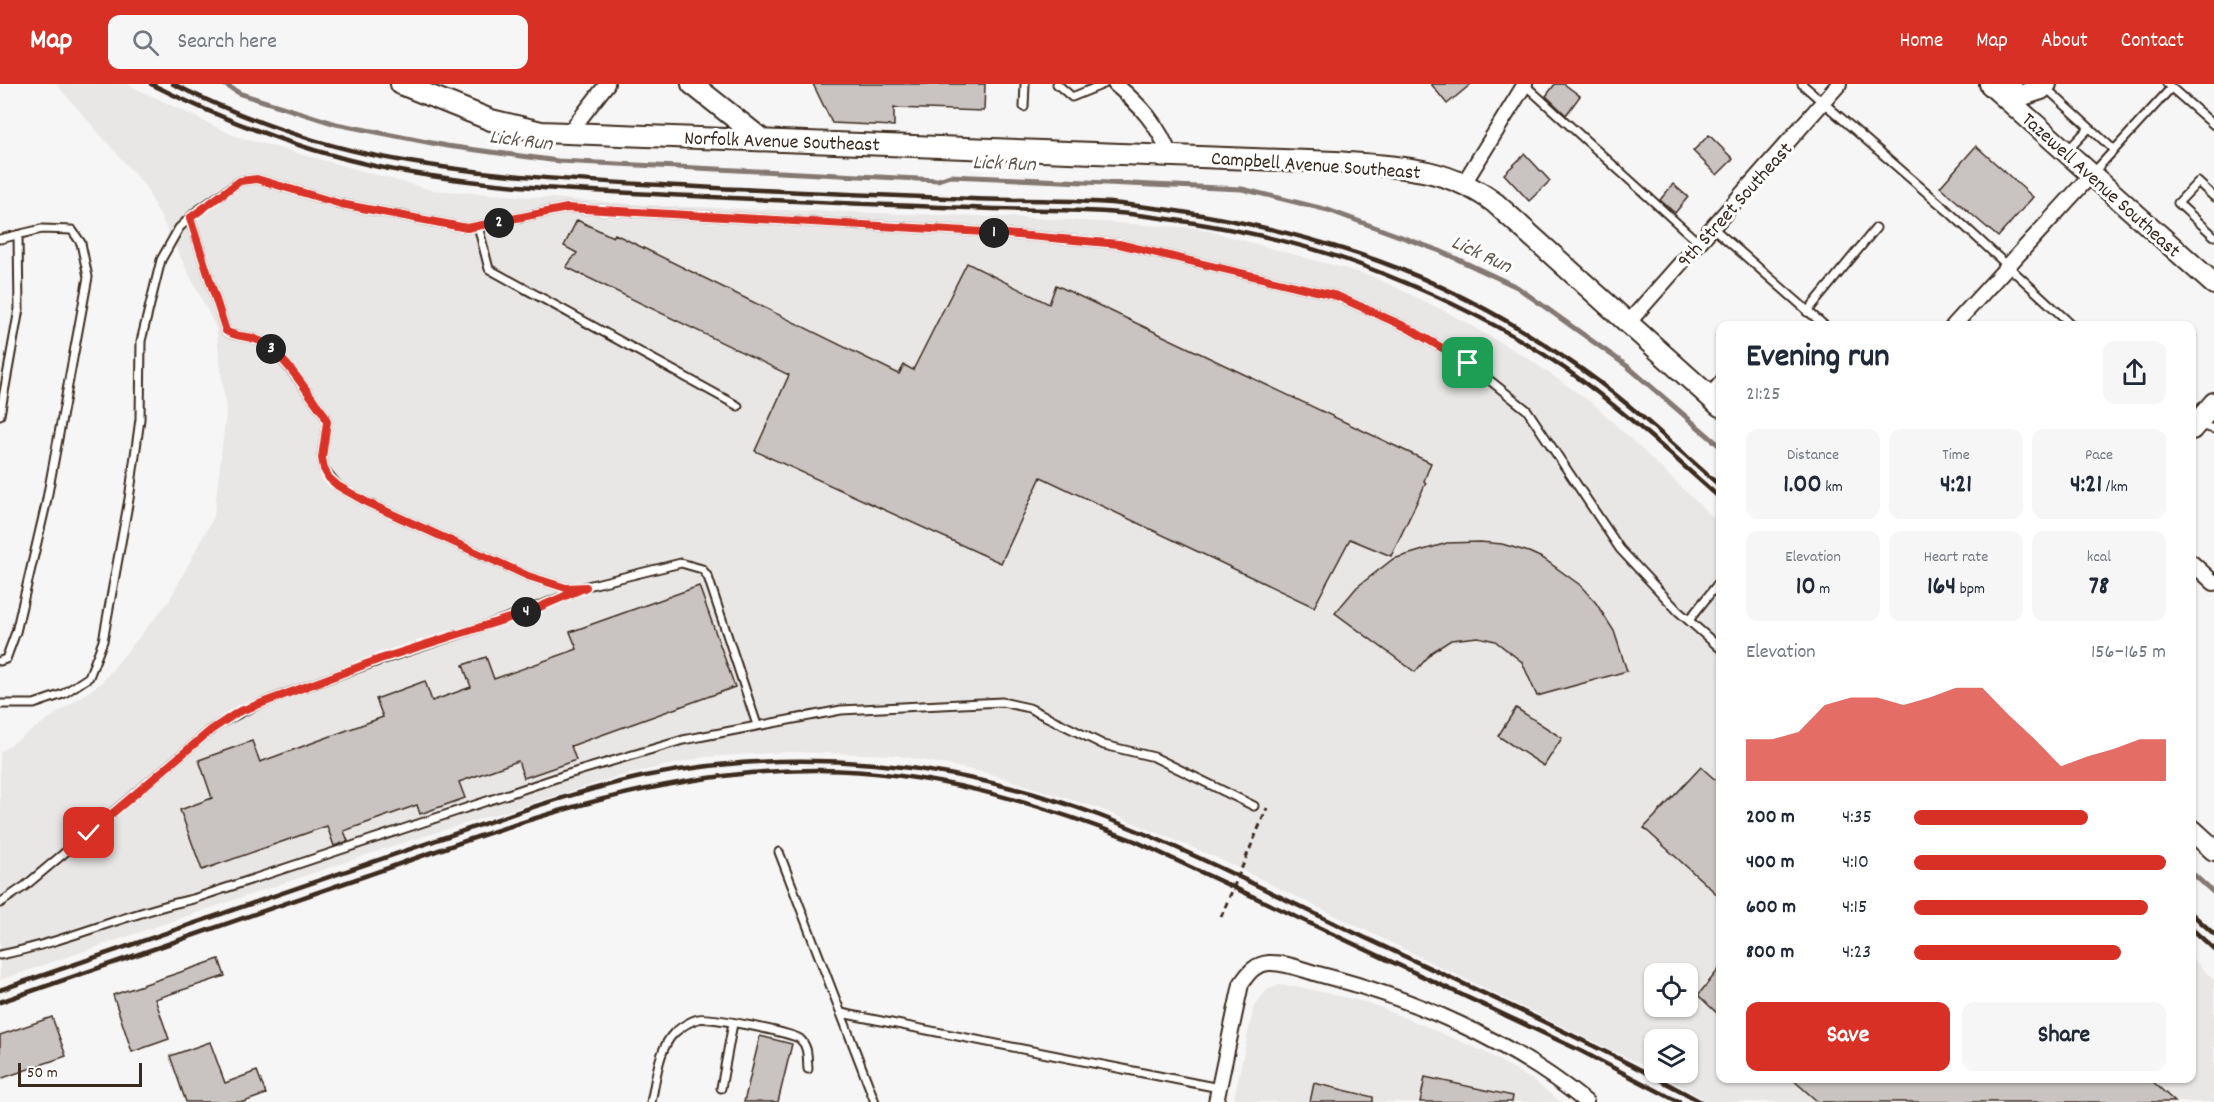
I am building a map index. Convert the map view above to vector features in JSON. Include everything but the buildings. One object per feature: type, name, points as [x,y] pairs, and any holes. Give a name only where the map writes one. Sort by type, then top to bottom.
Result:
[{"type":"street","name":"Norfolk Avenue Southeast","points":[[401,84],[509,125],[568,134],[760,138],[1170,156]]},
{"type":"street","points":[[568,134],[607,84]]},
{"type":"street","points":[[692,84],[760,138]]},
{"type":"street","points":[[1115,84],[1140,105],[1155,124],[1170,156]]},
{"type":"street","name":"9th Street Southeast","points":[[1628,323],[1839,84]]},
{"type":"street","name":"Tazewell Avenue Southeast","points":[[1990,84],[2009,92],[2066,152],[2214,284]]},
{"type":"street","points":[[1464,183],[1525,85]]},
{"type":"street","points":[[2009,92],[2045,85]]},
{"type":"street","name":"Campbell Avenue Southeast","points":[[1170,156],[1335,162],[1417,168],[1464,183],[1495,203],[1714,400]]},
{"type":"street","points":[[1957,321],[2091,175]]},
{"type":"street","points":[[2198,426],[2214,403]]},
{"type":"street","points":[[2196,567],[2214,583]]},
{"type":"street","points":[[2196,834],[2214,850]]},
{"type":"street","points":[[1218,1095],[1241,984],[1248,972],[1257,966],[1278,963],[1382,992],[1459,1025],[1531,1062],[1586,1102]]},
{"type":"lane","points":[[1024,107],[1025,84]]},
{"type":"lane","points":[[1057,84],[1072,97],[1104,84]]},
{"type":"lane","points":[[1802,84],[1948,211],[2067,321]]},
{"type":"lane","points":[[1525,85],[1699,243]]},
{"type":"lane","points":[[2045,85],[2114,150]]},
{"type":"lane","points":[[2091,175],[2169,86],[2214,125]]},
{"type":"lane","points":[[2066,152],[2089,128]]},
{"type":"lane","points":[[0,704],[34,704],[63,694],[88,677],[103,641],[140,419],[141,341],[161,260],[179,228],[190,218],[240,181],[257,179],[341,204],[467,228],[567,208],[984,232],[1119,244],[1337,296],[1406,327],[1468,363],[1527,410],[1620,549],[1716,644]]},
{"type":"lane","points":[[2214,196],[2198,182],[2178,203],[2214,236]]},
{"type":"lane","points":[[190,218],[226,331],[233,336],[253,337],[272,349],[324,414],[327,422],[322,458],[329,478],[368,503],[528,576],[566,588],[586,587]]},
{"type":"lane","points":[[478,226],[489,269],[738,406]]},
{"type":"lane","points":[[1712,228],[1818,321]]},
{"type":"lane","points":[[1807,312],[1876,228]]},
{"type":"lane","points":[[0,239],[42,229],[72,230],[81,243],[88,277],[46,504],[16,632],[6,659],[0,661]]},
{"type":"lane","points":[[0,415],[19,309],[18,235]]},
{"type":"lane","points":[[0,903],[34,878],[211,730],[238,712],[380,659],[528,612],[586,587],[681,563],[702,569],[712,588],[757,725]]},
{"type":"lane","points":[[1689,620],[1716,586]]},
{"type":"lane","points":[[0,955],[24,950],[159,907],[193,899],[565,775],[683,740],[841,710],[1002,702],[1029,708],[1104,745],[1154,757],[1254,806]]},
{"type":"lane","points":[[779,852],[875,1102]]},
{"type":"lane","points":[[841,1013],[1218,1095]]},
{"type":"lane","points":[[651,1102],[663,1051],[676,1032],[699,1018],[798,1037],[806,1045],[808,1069]]},
{"type":"lane","points":[[721,1088],[734,1023]]},
{"type":"path","points":[[1221,916],[1267,808]]},
{"type":"shaded area","points":[[56,84],[127,84],[235,136],[432,190],[666,206],[1035,218],[1198,228],[1372,276],[1449,313],[1526,357],[1595,405],[1716,520],[1716,1083],[2196,1083],[2196,962],[2214,980],[2214,1102],[1709,1102],[1675,1083],[1698,1083],[1698,1029],[1644,1029],[1644,1066],[1217,858],[1098,808],[987,773],[895,755],[788,752],[705,757],[620,776],[396,845],[0,980],[0,752],[101,683],[169,601],[214,516],[226,412],[216,328],[145,186]]},
{"type":"shaded area","points":[[1279,985],[1296,986],[1369,1003],[1420,1024],[1485,1052],[1534,1081],[1561,1102],[1233,1102],[1254,1006],[1267,990]]},
{"type":"waterway","name":"Lick Run","points":[[224,84],[241,94],[336,124],[447,146],[558,161],[938,180],[950,176],[1242,189],[1328,210],[1440,251],[1517,287],[1627,366],[1716,443]]},
{"type":"waterway","name":"Lick Run","points":[[2196,877],[2214,893]]},
{"type":"railway","points":[[151,84],[234,122],[291,143],[379,167],[447,178],[515,186],[619,192],[991,209],[1110,212],[1217,227],[1303,246],[1331,254],[1412,286],[1466,310],[1517,338],[1567,370],[1607,400],[1716,494]]},
{"type":"railway","points":[[173,84],[223,107],[301,136],[382,157],[451,168],[556,179],[700,187],[1111,203],[1215,217],[1300,236],[1411,274],[1466,299],[1518,328],[1608,389],[1716,482]]},
{"type":"railway","points":[[0,990],[524,810],[614,783],[702,767],[760,762],[817,761],[874,764],[931,771],[987,782],[1043,797],[1129,827],[1219,867],[1521,1011],[1701,1102]]},
{"type":"railway","points":[[0,1002],[476,837],[588,803],[644,789],[760,772],[819,770],[860,772],[941,782],[1020,801],[1135,841],[1579,1050],[1679,1102]]},
{"type":"railway","points":[[2196,918],[2214,934]]},
{"type":"railway","points":[[2196,933],[2214,949]]},
{"type":"route","points":[[89,833],[211,730],[238,712],[380,659],[528,612],[586,587],[566,588],[528,576],[368,503],[338,486],[329,478],[322,458],[327,422],[324,414],[272,349],[253,337],[233,336],[226,331],[190,218],[240,181],[257,179],[341,204],[467,228],[567,208],[631,214],[984,232],[1119,244],[1337,296],[1406,327],[1468,363]]}]
